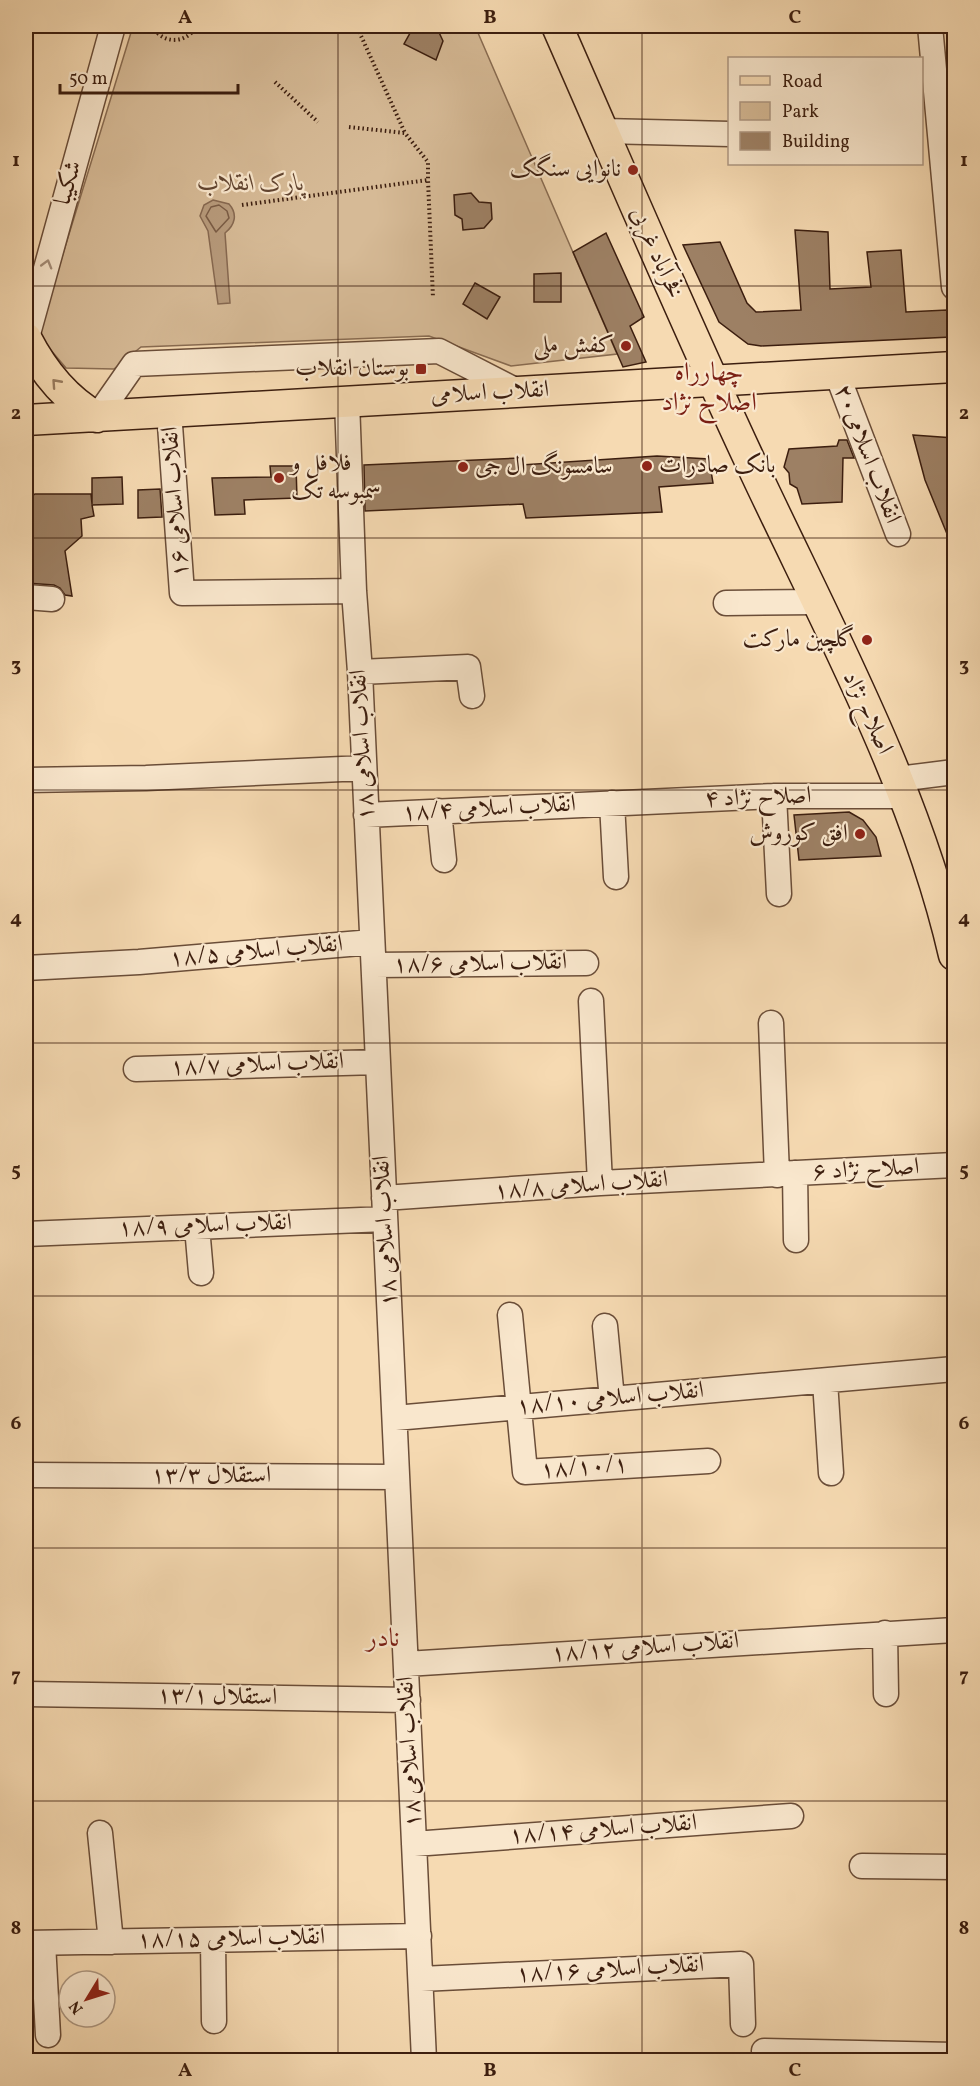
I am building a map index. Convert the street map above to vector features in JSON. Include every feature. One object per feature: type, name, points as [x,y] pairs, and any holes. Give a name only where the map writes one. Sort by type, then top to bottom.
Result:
[{"type":"main road","name":"فخرآباد غربی","points":[[557,26],[712,381]]},
{"type":"main road","points":[[26,340],[51,378],[84,410],[97,417]]},
{"type":"main road","name":"انقلاب اسلامی","points":[[26,420],[954,368]]},
{"type":"main road","name":"اصلاح نژاد","points":[[712,381],[817,602],[901,788],[952,936]]},
{"type":"street","name":"شکیبا","points":[[26,340],[113,26]]},
{"type":"street","points":[[930,26],[945,80],[954,286]]},
{"type":"street","points":[[603,131],[728,134]]},
{"type":"street","points":[[97,417],[134,364],[439,351],[519,392]]},
{"type":"street","name":"انقلاب اسلامی۲۰","points":[[837,374],[898,534]]},
{"type":"street","name":"۱۸ انقلاب اسلامی","points":[[347,401],[354,591],[360,672],[424,2061]]},
{"type":"street","name":"۱۶ انقلاب اسلامی","points":[[170,411],[182,593],[354,591]]},
{"type":"street","points":[[26,597],[52,599]]},
{"type":"street","points":[[726,603],[817,602]]},
{"type":"street","points":[[360,672],[468,667],[472,696]]},
{"type":"street","points":[[26,780],[146,778],[364,768]]},
{"type":"street","name":"۴ اصلاح نژاد","points":[[612,803],[901,788],[954,772]]},
{"type":"street","points":[[774,796],[779,894]]},
{"type":"street","points":[[612,803],[616,877]]},
{"type":"street","name":"۱۸/۴ انقلاب اسلامی","points":[[366,815],[612,803]]},
{"type":"street","points":[[439,812],[444,860]]},
{"type":"street","name":"۱۸/۵ انقلاب اسلامی","points":[[26,968],[373,954]]},
{"type":"street","name":"۱۸/۶ انقلاب اسلامی","points":[[373,954],[586,963]]},
{"type":"street","points":[[591,1001],[600,1183]]},
{"type":"street","points":[[771,1023],[786,1174],[796,1240]]},
{"type":"street","name":"۱۸/۷ انقلاب اسلامی","points":[[136,1069],[378,1062]]},
{"type":"street","name":"۶ اصلاح نژاد","points":[[786,1174],[954,1165]]},
{"type":"street","name":"۱۸/۸ انقلاب اسلامی","points":[[385,1209],[600,1183],[786,1174]]},
{"type":"street","name":"۱۸/۹ انقلاب اسلامی","points":[[26,1234],[197,1227],[385,1209]]},
{"type":"street","points":[[197,1227],[201,1273]]},
{"type":"street","points":[[510,1315],[520,1407]]},
{"type":"street","points":[[605,1326],[612,1399]]},
{"type":"street","name":"۱۸/۱۰ انقلاب اسلامی","points":[[394,1418],[954,1369]]},
{"type":"street","points":[[825,1380],[831,1473]]},
{"type":"street","name":"۱۸/۱۰/۱","points":[[520,1407],[525,1472],[708,1461]]},
{"type":"street","name":"۱۳/۳ استقلال","points":[[26,1475],[397,1477]]},
{"type":"street","name":"۱۸/۱۲ انقلاب اسلامی","points":[[406,1664],[954,1630]]},
{"type":"street","points":[[885,1633],[886,1694]]},
{"type":"street","name":"۱۳/۱ استقلال","points":[[26,1695],[408,1700]]},
{"type":"street","name":"۱۸/۱۴ انقلاب اسلامی","points":[[414,1844],[791,1816]]},
{"type":"street","points":[[100,1833],[111,1942]]},
{"type":"street","points":[[861,1866],[954,1867]]},
{"type":"street","name":"۱۸/۱۵ انقلاب اسلامی","points":[[34,1943],[419,1936]]},
{"type":"street","points":[[213,1940],[214,2021]]},
{"type":"street","points":[[34,1943],[48,2035]]},
{"type":"street","name":"۱۸/۱۶ انقلاب اسلامی","points":[[421,1979],[741,1964],[743,2024]]},
{"type":"street","points":[[764,2051],[954,2055]]},
{"type":"path","points":[[152,26],[162,37],[174,40],[187,37],[197,26]]},
{"type":"path","points":[[349,26],[357,27],[405,133],[428,162],[433,298]]},
{"type":"path","points":[[275,82],[318,122]]},
{"type":"path","points":[[349,127],[405,133]]},
{"type":"path","points":[[242,205],[428,180]]},
{"type":"green space","name":"پارک انقلاب","points":[[133,26],[475,26],[617,354],[511,366],[429,336],[141,347],[114,369],[66,368],[38,335]]},
{"type":"water","points":[[213,200],[229,204],[234,212],[233,223],[225,233],[230,303],[218,304],[208,231],[200,216],[204,205]]},
{"type":"building","points":[[414,26],[436,26],[443,41],[436,60],[404,44]]},
{"type":"building","points":[[471,193],[479,202],[491,203],[492,219],[484,228],[463,230],[462,219],[455,215],[454,195]]},
{"type":"building","points":[[795,230],[828,232],[830,289],[871,287],[867,252],[901,250],[906,312],[947,310],[951,337],[761,346],[748,344],[719,322],[683,245],[720,242],[747,303],[756,312],[801,310]]},
{"type":"building","points":[[606,233],[644,317],[630,326],[646,362],[623,367],[573,252]]},
{"type":"building","points":[[561,273],[561,302],[534,302],[534,274]]},
{"type":"building","points":[[475,283],[500,297],[487,319],[463,304]]},
{"type":"building","points":[[913,435],[954,438],[954,551],[925,480]]},
{"type":"building","points":[[839,440],[847,440],[854,458],[843,458],[842,502],[802,504],[797,488],[790,484],[789,473],[784,467],[789,449],[837,446]]},
{"type":"building","points":[[657,456],[709,459],[713,483],[659,487],[662,512],[526,518],[523,504],[365,511],[364,465],[520,458],[521,465]]},
{"type":"building","points":[[270,466],[296,466],[297,498],[244,500],[245,514],[215,515],[212,478],[271,477]]},
{"type":"building","points":[[122,477],[123,504],[92,505],[94,516],[81,519],[82,536],[65,551],[72,596],[65,595],[60,588],[54,585],[26,583],[28,499],[35,494],[91,494],[92,504],[92,478]]},
{"type":"building","points":[[160,489],[162,517],[138,518],[138,490]]},
{"type":"building","points":[[849,812],[863,820],[876,837],[881,856],[799,860],[794,815]]},
{"type":"place","name":"نانوایی سنگک","points":[[633,170]]},
{"type":"place","name":"کفش ملی","points":[[626,346]]},
{"type":"place","name":"بوستان انقلاب","points":[[421,369]]},
{"type":"place","name":"بانک صادرات","points":[[647,466]]},
{"type":"place","name":"سامسونگ ال جی","points":[[463,467]]},
{"type":"place","name":"فلافل و سمبوسه تک","points":[[279,478]]},
{"type":"place","name":"گلچین مارکت","points":[[867,640]]},
{"type":"place","name":"افق کوروش","points":[[860,834]]},
{"type":"district","name":"چهارراه اصلاح نژاد","points":[[709,388]]},
{"type":"district","name":"نادر","points":[[383,1639]]}]
